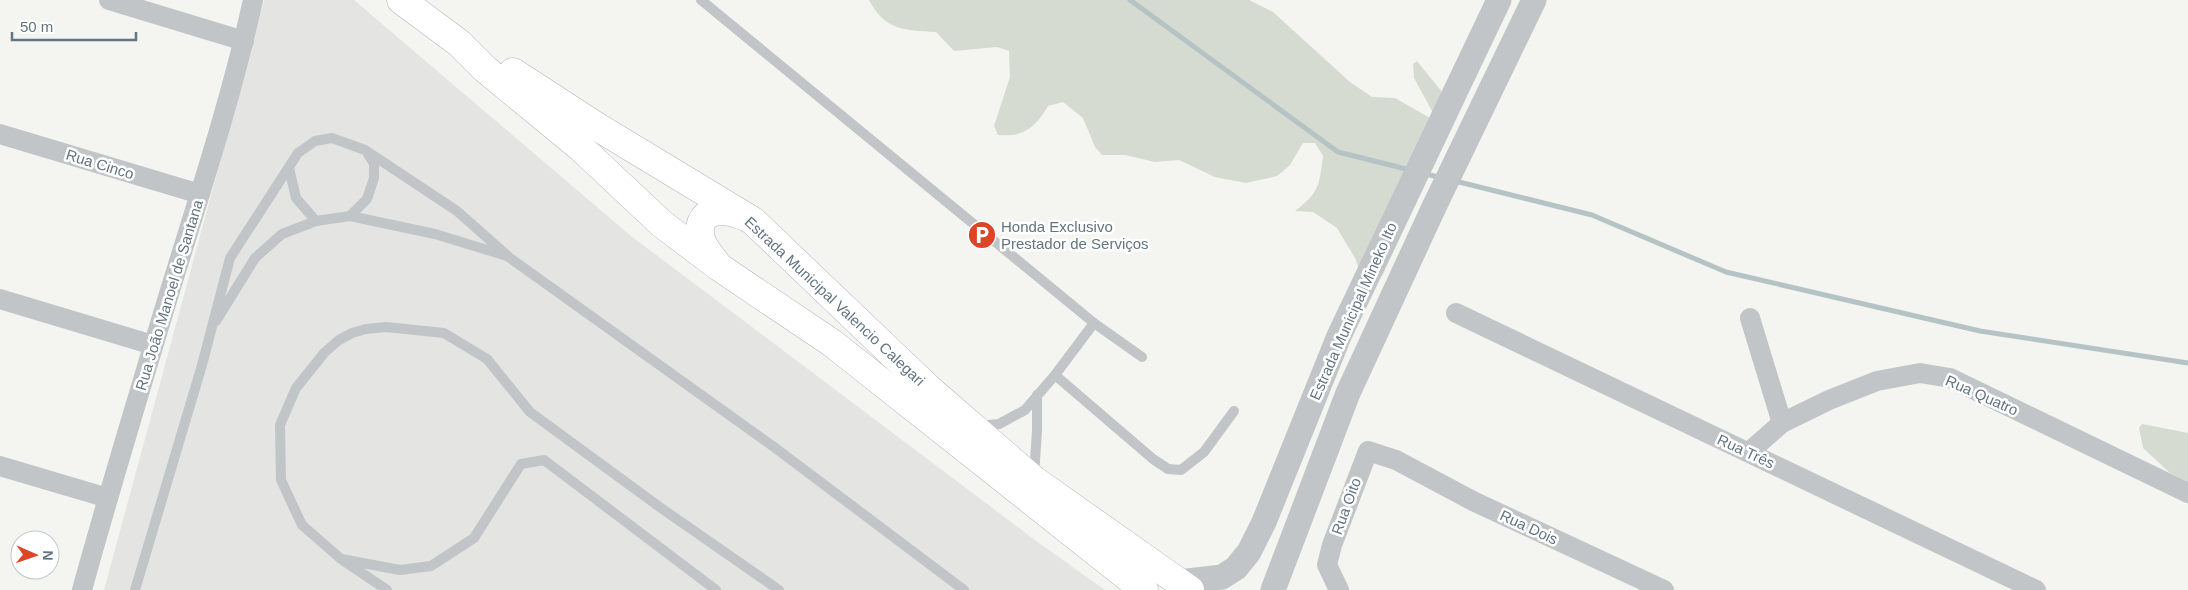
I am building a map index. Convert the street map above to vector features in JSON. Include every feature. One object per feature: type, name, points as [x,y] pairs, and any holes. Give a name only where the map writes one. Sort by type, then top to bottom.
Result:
[{"type":"main road","name":"Estrada Municipal Valencio Calegari","points":[[400,0],[459,43],[485,69],[588,154],[662,224],[719,267],[832,343],[1144,590]]},
{"type":"main road","name":"Estrada Municipal Valencio Calegari","points":[[459,43],[494,60],[596,126],[753,221],[877,340],[972,427],[1034,480],[1184,586]]},
{"type":"main road","points":[[719,267],[704,248],[701,226],[705,216],[716,211],[729,211],[753,221]]},
{"type":"street","points":[[109,0],[244,41]]},
{"type":"street","name":"Rua João Manoel de Santana","points":[[82,590],[153,346],[200,194],[244,41],[253,0]]},
{"type":"street","name":"Estrada Municipal Mineko Ito","points":[[1184,586],[1222,577],[1236,568],[1249,552],[1264,522],[1339,336],[1499,0]]},
{"type":"street","name":"Estrada Municipal Mineko Ito","points":[[1273,590],[1348,393],[1434,207],[1534,0]]},
{"type":"street","name":"Rua Cinco","points":[[0,134],[200,194]]},
{"type":"street","points":[[0,300],[153,346]]},
{"type":"street","name":"Rua Três","points":[[1456,313],[2036,590]]},
{"type":"street","points":[[1750,318],[1782,423]]},
{"type":"street","name":"Rua Quatro","points":[[1749,452],[1782,423],[1830,400],[1877,381],[1920,374],[1950,378],[2188,493]]},
{"type":"street","name":"Rua Oito","points":[[1339,590],[1327,565],[1332,545],[1364,459],[1368,451],[1396,460]]},
{"type":"street","name":"Rua Dois","points":[[1396,460],[1475,502],[1664,590]]},
{"type":"street","points":[[0,466],[108,498]]},
{"type":"lane","points":[[701,0],[1094,323],[1142,357]]},
{"type":"lane","points":[[135,590],[202,364],[230,258],[298,153],[315,141],[332,138],[365,150],[457,211],[510,258],[774,447],[964,590]]},
{"type":"lane","points":[[350,216],[367,199],[374,178],[374,164],[365,150]]},
{"type":"lane","points":[[289,168],[296,198],[316,221]]},
{"type":"lane","points":[[209,332],[255,258],[282,234],[316,221],[350,216],[435,234],[510,258]]},
{"type":"lane","points":[[972,427],[998,424],[1025,410],[1055,375],[1094,323]]},
{"type":"lane","points":[[387,590],[342,559],[302,525],[281,480],[280,425],[296,388],[325,352],[339,340],[352,333],[366,329],[386,327],[444,333],[487,359],[530,412],[661,508],[779,590]]},
{"type":"lane","points":[[1055,375],[1153,459],[1168,468],[1181,470],[1204,452],[1234,410]]},
{"type":"lane","points":[[1034,480],[1037,395]]},
{"type":"lane","points":[[342,559],[400,570],[431,566],[474,538],[521,464],[544,460],[716,590]]},
{"type":"shaded area","points":[[264,0],[354,0],[631,236],[1039,543],[1105,590],[104,590]]},
{"type":"shaded area","points":[[869,0],[1249,0],[1273,12],[1350,82],[1372,97],[1395,98],[1430,118],[1432,111],[1414,78],[1413,64],[1417,61],[1459,113],[1382,276],[1370,287],[1364,283],[1355,258],[1337,228],[1313,212],[1295,211],[1314,193],[1319,181],[1323,156],[1315,143],[1303,143],[1290,165],[1277,176],[1246,183],[1215,177],[1179,160],[1155,162],[1125,155],[1102,155],[1095,147],[1083,118],[1063,102],[1048,106],[1028,130],[1022,133],[998,135],[994,126],[1010,77],[1009,51],[997,47],[954,51],[936,32],[915,31],[889,23],[875,10]]},
{"type":"shaded area","points":[[2142,424],[2188,433],[2188,482],[2170,473],[2143,448],[2139,428]]},
{"type":"waterway","points":[[1130,0],[1338,152],[1410,170]]},
{"type":"waterway","points":[[1423,173],[1441,178]]},
{"type":"waterway","points":[[1455,181],[1592,215],[1726,272],[1980,331],[2188,363]]},
{"type":"place","name":"Honda Exclusivo Prestador de Serviços","points":[[982,235]]}]
